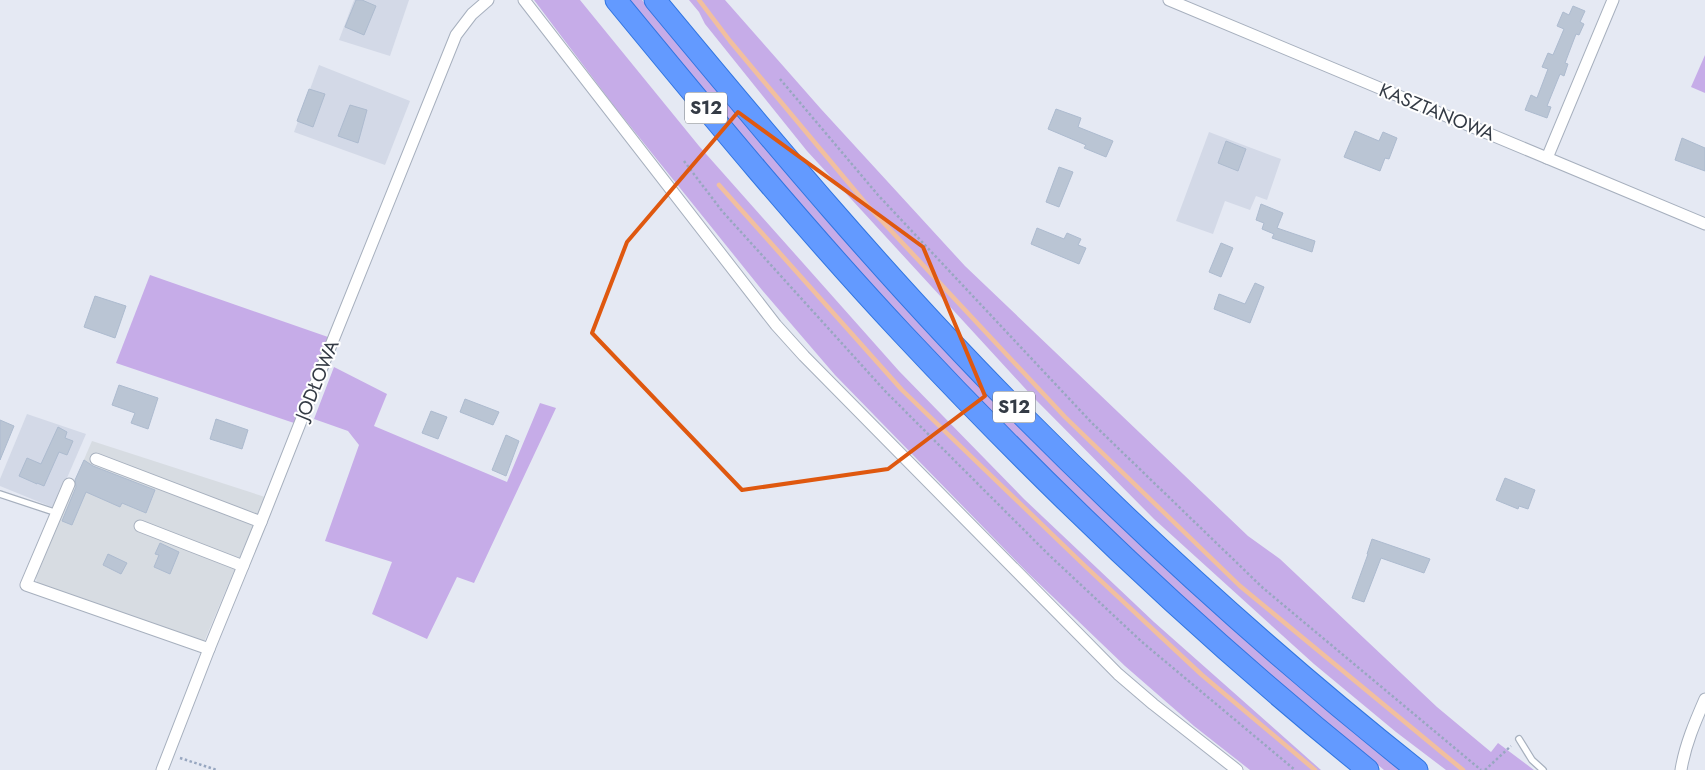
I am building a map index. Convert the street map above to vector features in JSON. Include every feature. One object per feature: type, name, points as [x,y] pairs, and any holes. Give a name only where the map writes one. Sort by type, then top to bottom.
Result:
[{"type":"highway","name":"S12","points":[[616,0],[817,238],[902,332],[1010,446],[1194,621],[1368,770]]},
{"type":"highway","name":"S12","points":[[654,0],[873,256],[1015,408],[1212,596],[1285,660],[1417,770]]},
{"type":"street","name":"JODŁOWA","points":[[162,770],[326,355],[456,35],[472,14],[488,0]]},
{"type":"street","points":[[524,0],[776,325],[804,356],[1118,674],[1237,770]]},
{"type":"street","name":"KASZTANOWA","points":[[1169,0],[1705,224]]},
{"type":"street","points":[[1548,158],[1613,0]]},
{"type":"street","points":[[96,459],[261,522]]},
{"type":"street","points":[[69,484],[26,585],[209,649]]},
{"type":"street","points":[[140,526],[243,566]]},
{"type":"street","points":[[1681,770],[1691,734],[1705,699]]},
{"type":"lane","points":[[0,494],[57,513]]},
{"type":"lane","points":[[1519,739],[1532,760],[1543,770]]},
{"type":"path","points":[[780,79],[878,194],[1091,422],[1263,588],[1483,770],[1519,739]]},
{"type":"path","points":[[684,161],[722,211],[886,392],[1049,555],[1142,642],[1295,770]]},
{"type":"path","points":[[168,754],[217,770]]},
{"type":"highlighted area","points":[[738,112],[923,247],[985,396],[888,469],[742,490],[592,333],[627,242]]},
{"type":"shaded area","points":[[354,0],[409,0],[390,56],[339,40]]},
{"type":"shaded area","points":[[534,0],[580,0],[699,146],[899,371],[1024,499],[1154,622],[1321,770],[1250,770],[1194,726],[1125,666],[1027,572],[835,375],[762,290],[614,106]]},
{"type":"shaded area","points":[[625,0],[642,0],[817,210],[918,320],[1272,661],[1400,770],[1384,770],[1265,671],[1167,584],[989,412],[810,219]]},
{"type":"shaded area","points":[[689,0],[725,0],[821,109],[965,266],[1248,536],[1280,559],[1437,707],[1491,752],[1498,743],[1534,770],[1446,770],[1396,732],[1314,664],[1154,519],[1033,397],[807,151],[705,24],[699,12]]},
{"type":"shaded area","points":[[1705,55],[1705,93],[1691,87]]},
{"type":"shaded area","points":[[319,65],[410,101],[385,165],[294,132]]},
{"type":"shaded area","points":[[1209,132],[1281,159],[1267,200],[1256,196],[1250,210],[1225,201],[1213,234],[1176,221]]},
{"type":"shaded area","points":[[150,275],[328,337],[294,423],[116,363]]},
{"type":"shaded area","points":[[334,367],[387,394],[374,426],[507,482],[540,403],[556,408],[474,583],[457,577],[427,639],[372,614],[392,562],[325,541],[359,445],[348,431],[314,419]]},
{"type":"shaded area","points":[[27,414],[86,434],[54,508],[0,486],[0,479]]},
{"type":"shaded area","points":[[92,441],[265,497],[204,642],[37,583],[35,572]]},
{"type":"building","points":[[356,0],[362,0],[376,6],[364,35],[345,27]]},
{"type":"building","points":[[1573,6],[1585,11],[1580,22],[1584,24],[1579,35],[1576,34],[1565,63],[1568,64],[1564,76],[1560,74],[1547,106],[1551,107],[1547,118],[1525,110],[1531,95],[1537,98],[1548,69],[1542,67],[1548,53],[1553,55],[1564,29],[1557,26],[1563,12],[1569,15]]},
{"type":"building","points":[[309,89],[325,94],[313,127],[297,121]]},
{"type":"building","points":[[350,105],[367,110],[358,143],[338,136]]},
{"type":"building","points":[[1056,109],[1081,118],[1078,127],[1113,141],[1106,157],[1084,148],[1086,145],[1048,129]]},
{"type":"building","points":[[1355,131],[1379,141],[1383,132],[1397,138],[1389,159],[1385,158],[1380,171],[1344,157]]},
{"type":"building","points":[[1682,138],[1705,148],[1705,171],[1675,160]]},
{"type":"building","points":[[1226,141],[1246,149],[1238,171],[1218,163]]},
{"type":"building","points":[[1059,167],[1073,172],[1059,207],[1046,202]]},
{"type":"building","points":[[1261,204],[1283,213],[1277,228],[1315,241],[1312,252],[1272,238],[1274,234],[1262,229],[1264,223],[1256,220]]},
{"type":"building","points":[[1037,228],[1064,239],[1067,233],[1081,239],[1078,245],[1086,248],[1079,264],[1031,244]]},
{"type":"building","points":[[1221,243],[1233,248],[1221,277],[1209,272]]},
{"type":"building","points":[[1255,283],[1264,287],[1250,323],[1214,309],[1219,294],[1245,304]]},
{"type":"building","points":[[95,296],[126,306],[115,338],[84,327]]},
{"type":"building","points":[[119,385],[158,398],[148,429],[131,423],[135,413],[112,405]]},
{"type":"building","points":[[465,399],[499,412],[493,425],[460,412]]},
{"type":"building","points":[[431,411],[447,417],[438,439],[422,433]]},
{"type":"building","points":[[216,419],[248,430],[242,449],[210,439]]},
{"type":"building","points":[[0,420],[14,426],[0,460]]},
{"type":"building","points":[[58,427],[67,432],[65,438],[73,441],[67,455],[59,452],[44,486],[19,476],[27,458],[41,464]]},
{"type":"building","points":[[506,435],[519,441],[506,476],[492,470]]},
{"type":"building","points":[[84,460],[93,466],[155,490],[146,513],[122,503],[120,507],[86,492],[72,525],[62,521],[76,487],[75,480]]},
{"type":"building","points":[[1505,478],[1535,490],[1528,509],[1519,506],[1518,509],[1496,500]]},
{"type":"building","points":[[1372,539],[1430,559],[1424,573],[1381,558],[1364,602],[1352,598]]},
{"type":"building","points":[[160,543],[179,552],[170,574],[154,567],[159,555],[155,554]]},
{"type":"building","points":[[108,554],[127,563],[121,574],[103,565]]},
{"type":"waterway","points":[[699,0],[730,41],[867,205],[1065,417],[1240,586],[1463,770]]},
{"type":"waterway","points":[[719,185],[902,390],[1086,567],[1202,675],[1315,770]]}]
